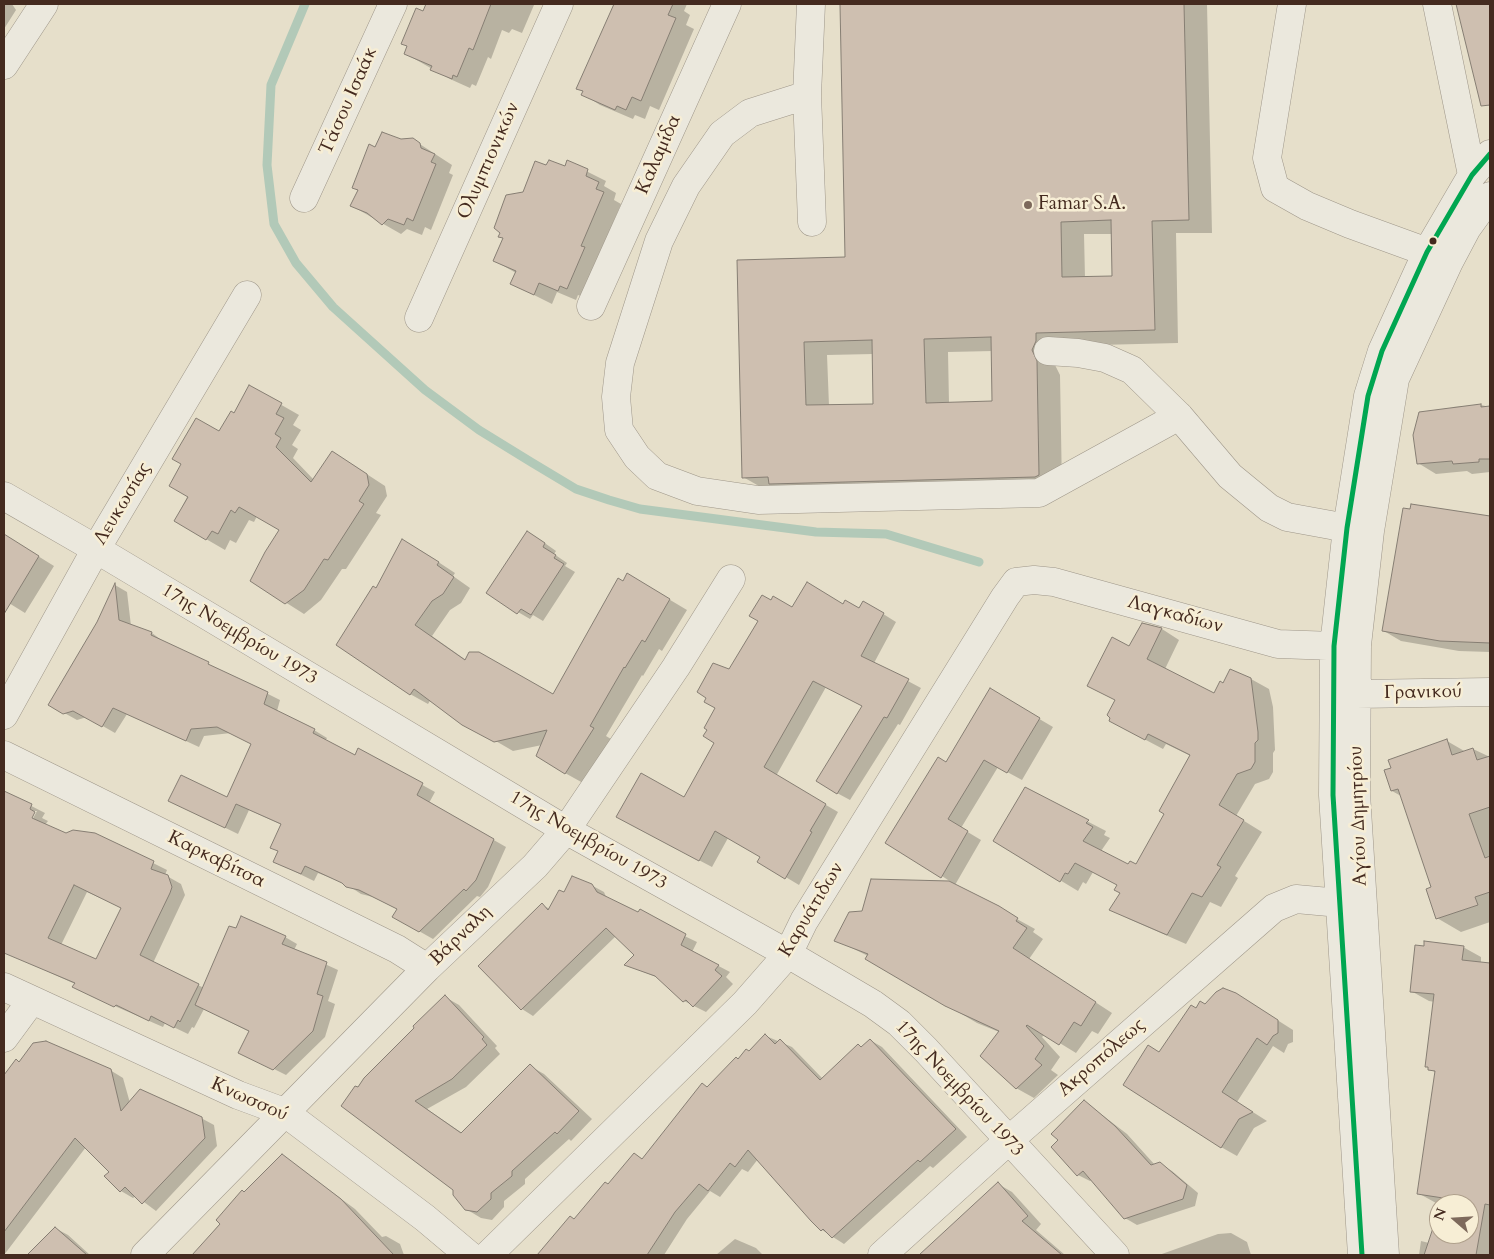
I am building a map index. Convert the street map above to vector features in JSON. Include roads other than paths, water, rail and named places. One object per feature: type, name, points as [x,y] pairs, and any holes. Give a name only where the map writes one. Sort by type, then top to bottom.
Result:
[{"type":"street","points":[[4,65],[44,4]]},
{"type":"street","name":"Τάσου Ισαάκ","points":[[304,198],[393,4]]},
{"type":"street","name":"Ολυμπιονικών","points":[[419,318],[559,4]]},
{"type":"street","name":"Καλαμίδα","points":[[590,306],[727,4]]},
{"type":"street","points":[[811,4],[808,95],[812,222]]},
{"type":"street","points":[[1292,4],[1267,158],[1275,188],[1307,206],[1427,252]]},
{"type":"street","name":"Αγίου Δημητρίου","points":[[1362,1255],[1333,795],[1334,646],[1347,528],[1374,374],[1427,252],[1482,162],[1437,4]]},
{"type":"street","points":[[808,95],[750,113],[722,134],[686,186],[659,241],[620,363],[616,397],[619,430],[637,457],[657,476],[697,491],[758,500],[1039,493],[1179,416]]},
{"type":"street","name":"Αγίου Δημητρίου","points":[[1385,1255],[1356,794],[1357,645],[1370,530],[1395,379],[1449,262],[1467,228],[1490,196]]},
{"type":"street","name":"Λευκωσίας","points":[[4,715],[96,549],[248,296]]},
{"type":"street","points":[[1048,351],[1078,353],[1105,358],[1132,370],[1179,416],[1230,476],[1269,508],[1287,517],[1347,528]]},
{"type":"street","name":"17ης Νοεμβρίου 1973","points":[[4,496],[566,830],[788,954],[873,1004],[899,1023],[926,1050],[1115,1255]]},
{"type":"street","name":"Βάρναλη","points":[[145,1255],[427,968],[535,866],[566,830],[676,667],[731,579]]},
{"type":"street","name":"Λαγκαδίων","points":[[1016,582],[1034,580],[1054,582],[1278,644],[1334,646]]},
{"type":"street","name":"Καρυάτιδων","points":[[488,1255],[745,1003],[788,954],[804,921],[1016,582]]},
{"type":"street","name":"Γρανικού","points":[[1356,694],[1490,692]]},
{"type":"street","name":"Καρκαβίτσα","points":[[4,755],[397,949],[427,968]]},
{"type":"street","name":"Ακροπόλεως","points":[[882,1255],[1008,1140],[1274,908],[1296,899],[1340,902]]},
{"type":"street","name":"Κνωσσού","points":[[4,987],[238,1095],[284,1112],[425,1218],[469,1255]]},
{"type":"street","points":[[4,1038],[32,1000]]},
{"type":"waterway","points":[[305,4],[271,85],[267,165],[274,224],[296,263],[333,307],[425,390],[479,430],[576,489],[609,500],[640,509],[816,532],[886,534],[979,562]]},
{"type":"place","name":"Famar S.A.","points":[[1028,205]]}]
